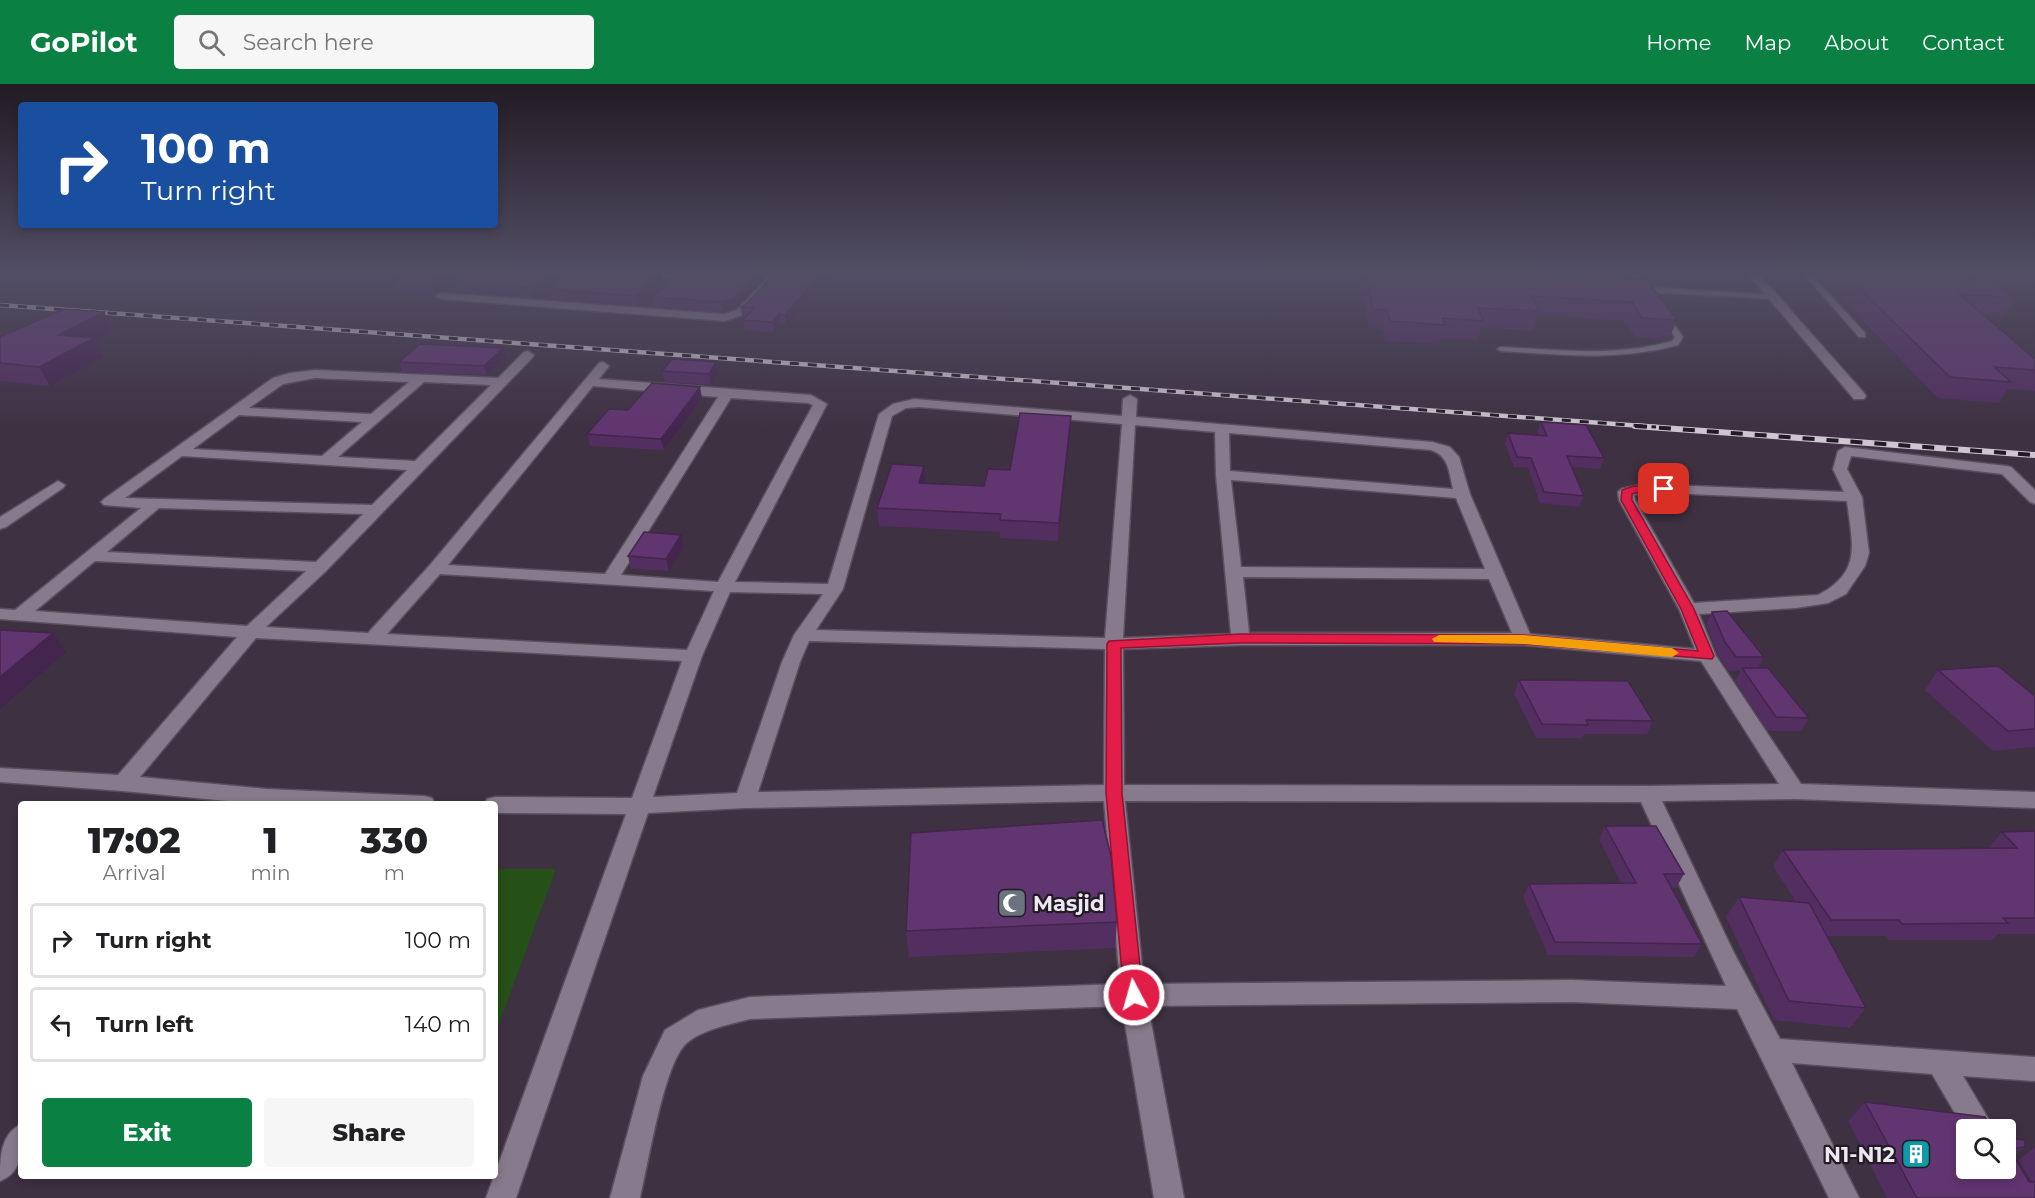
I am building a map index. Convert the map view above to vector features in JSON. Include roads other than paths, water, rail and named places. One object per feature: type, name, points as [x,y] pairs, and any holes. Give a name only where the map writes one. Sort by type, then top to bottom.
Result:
[{"type":"street","points":[[1797,325],[1858,396]]},
{"type":"street","points":[[123,783],[251,632],[320,567],[528,356]]},
{"type":"street","points":[[374,637],[436,569],[603,366]]},
{"type":"street","points":[[375,510],[109,502],[233,411],[278,381],[302,374],[502,382]]},
{"type":"street","points":[[327,459],[419,380]]},
{"type":"street","points":[[501,1198],[693,656],[724,587],[820,404],[811,399],[591,382]]},
{"type":"street","points":[[610,579],[727,394]]},
{"type":"street","points":[[1130,399],[1114,644],[1114,793],[1134,995],[1169,1198]]},
{"type":"street","points":[[745,800],[791,662],[803,635],[835,589],[886,414],[894,408],[919,404],[1432,446],[1445,450],[1452,457],[1462,494],[1524,639]]},
{"type":"street","points":[[233,411],[373,418]]},
{"type":"street","points":[[1222,429],[1223,475],[1241,639]]},
{"type":"street","points":[[1688,609],[1796,603],[1822,599],[1840,590],[1857,566],[1861,553],[1854,497],[1840,469],[1845,451],[2006,470],[2035,499]]},
{"type":"street","points":[[178,452],[418,466]]},
{"type":"street","points":[[1223,475],[1462,494]]},
{"type":"street","points":[[0,524],[58,485]]},
{"type":"street","points":[[1795,791],[1707,656],[1688,609],[1627,500],[1626,492],[1644,488],[1854,497]]},
{"type":"street","points":[[9,615],[93,556],[155,504]]},
{"type":"street","points":[[93,556],[320,567]]},
{"type":"street","points":[[436,569],[724,587],[835,589]]},
{"type":"street","points":[[1233,572],[1497,574]]},
{"type":"street","points":[[9,615],[251,632],[693,656]]},
{"type":"street","points":[[803,635],[1114,644],[1241,639],[1524,639],[1707,656]]},
{"type":"street","points":[[0,775],[123,783],[263,801]]},
{"type":"street","points":[[498,805],[640,806],[745,800],[1114,793],[1648,794],[1795,791],[2035,800]]},
{"type":"street","points":[[1648,794],[1723,956],[1844,1198]]},
{"type":"street","points":[[626,1198],[656,1076],[674,1038],[707,1018],[750,1008],[1134,995],[1572,991],[1745,998]]},
{"type":"street","points":[[1772,1050],[2035,1069]]},
{"type":"street","points":[[1939,1062],[1974,1119]]},
{"type":"street","points":[[0,1167],[18,1142]]},
{"type":"lane","points":[[1501,349],[1600,354],[1647,351],[1675,343],[1679,337],[1670,325]]},
{"type":"lane","points":[[1853,325],[1862,335]]},
{"type":"railway","points":[[271,325],[1656,427]]},
{"type":"railway","points":[[1635,426],[2035,455]]},
{"type":"place","name":"Masjid","points":[[1012,903]]},
{"type":"place","name":"N1-N12","points":[[1916,1154]]}]
